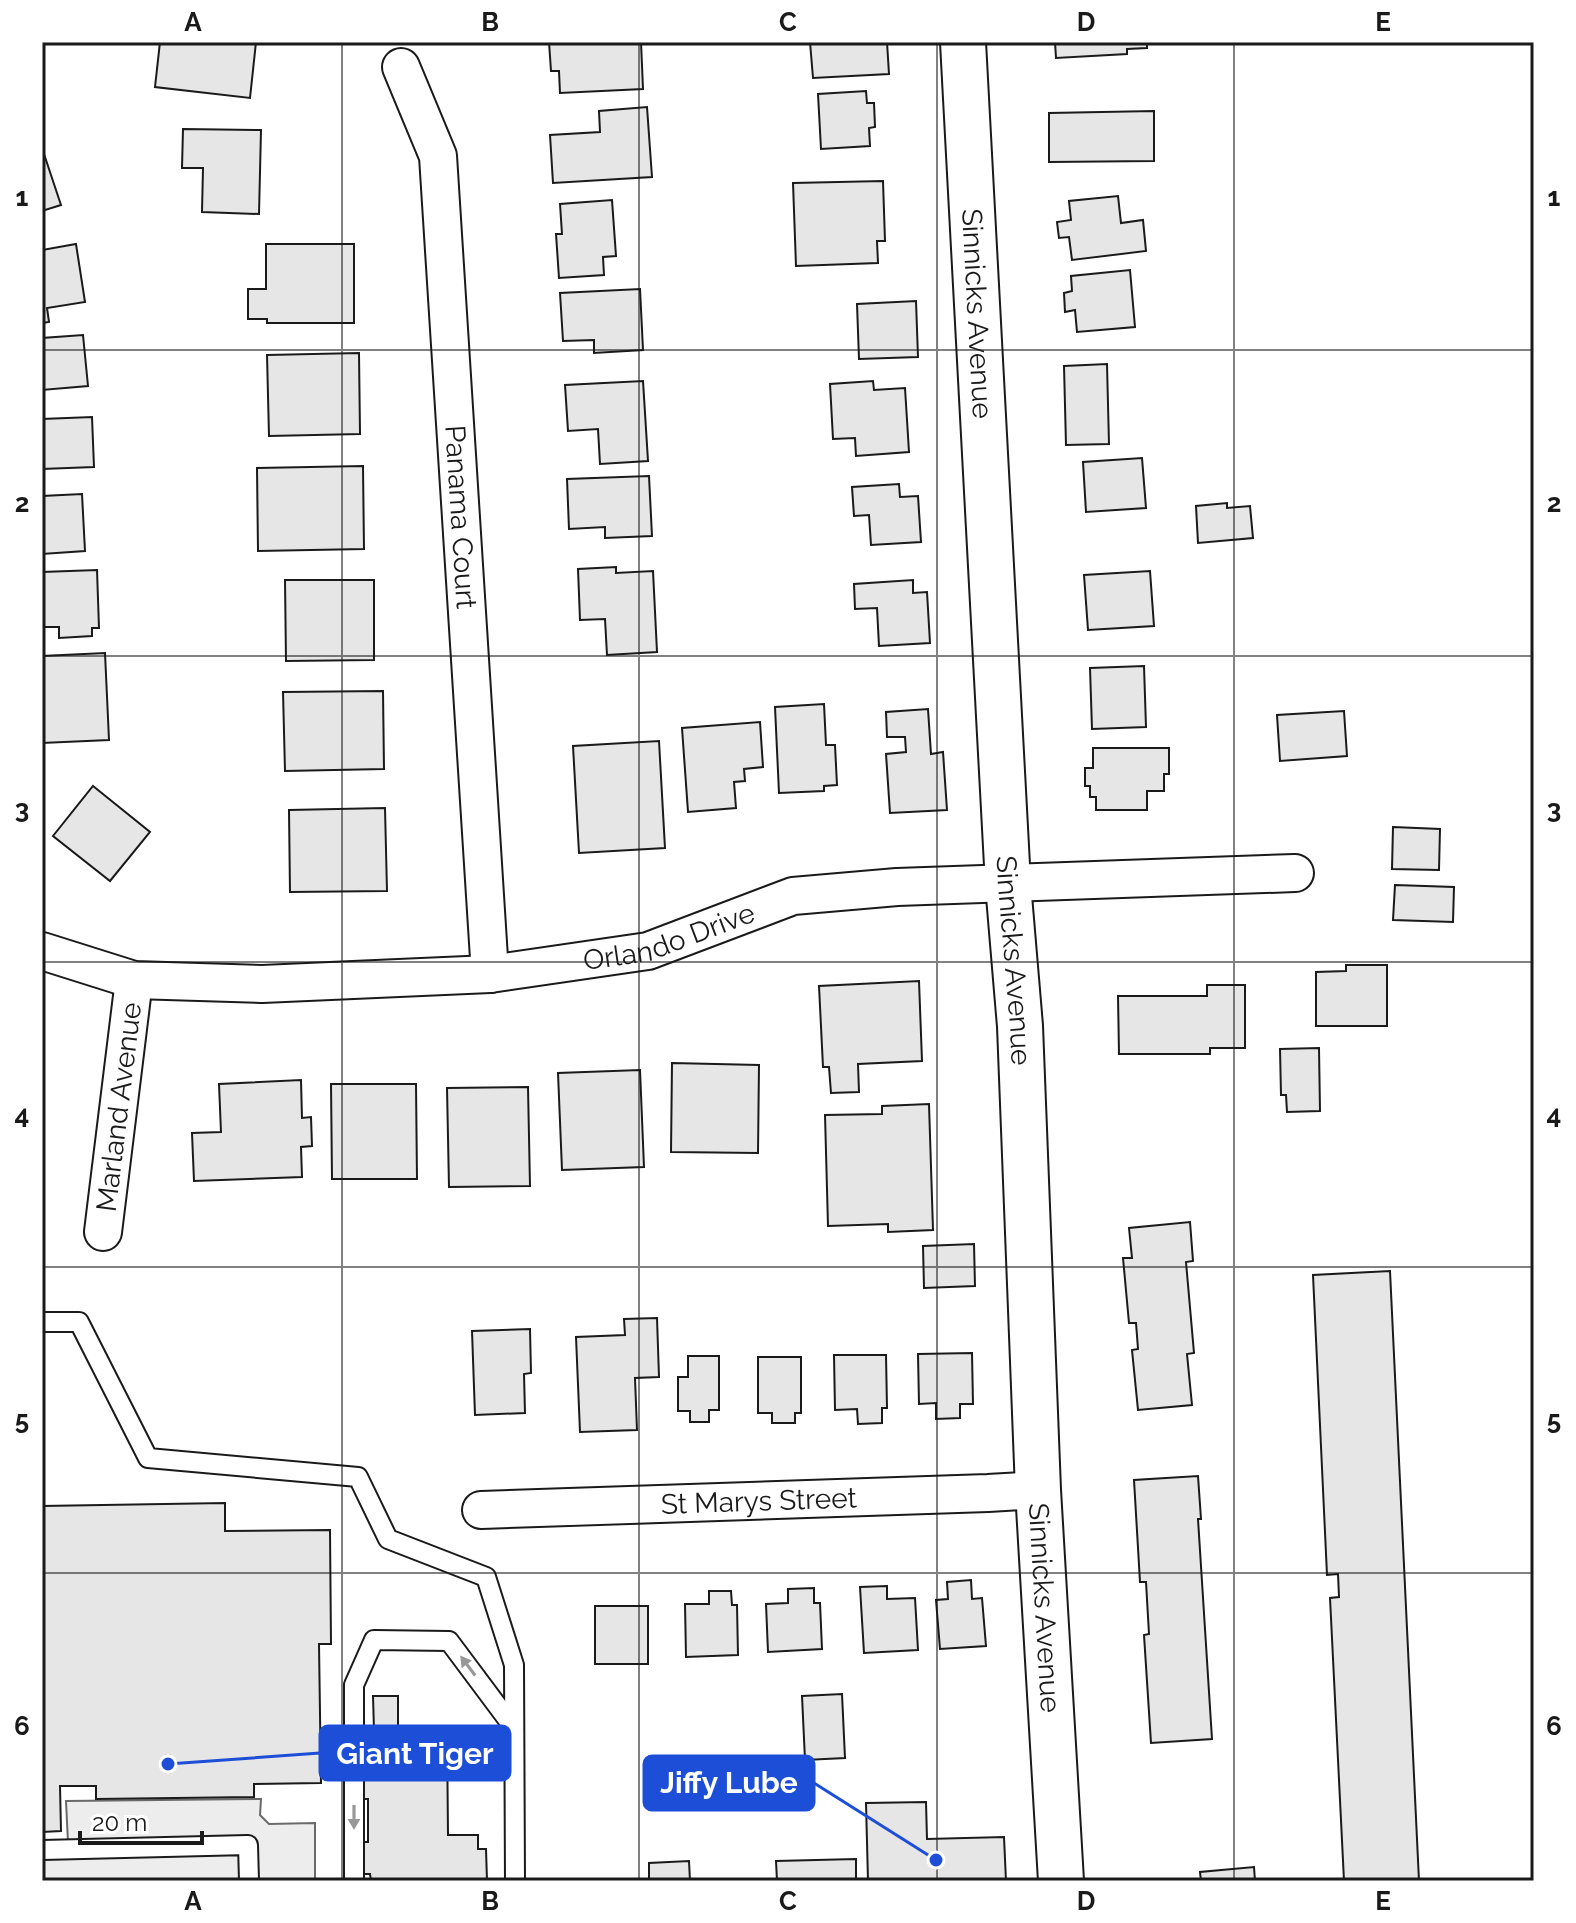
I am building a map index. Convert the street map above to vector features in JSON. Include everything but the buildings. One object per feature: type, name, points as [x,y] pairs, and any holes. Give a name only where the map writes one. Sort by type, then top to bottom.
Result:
[{"type":"street","name":"Sinnicks Avenue","points":[[963,42],[1008,884],[1020,1026],[1038,1490],[1061,1881]]},
{"type":"street","name":"Panama Court","points":[[401,67],[438,156],[490,974]]},
{"type":"street","name":"Orlando Drive","points":[[42,951],[134,980],[262,984],[490,974],[648,951],[793,896],[897,887],[1295,873]]},
{"type":"street","name":"Marland Avenue","points":[[103,1232],[134,980]]},
{"type":"street","name":"St Marys Street","points":[[481,1510],[1038,1490]]},
{"type":"lane","points":[[42,1322],[79,1322],[148,1458],[358,1477],[388,1539],[486,1577],[514,1665],[515,1881]]},
{"type":"lane","points":[[354,1881],[354,1685],[374,1640],[449,1641],[514,1728]]},
{"type":"lane","points":[[42,1850],[248,1845],[249,1881]]},
{"type":"shaded area","points":[[261,1799],[260,1815],[269,1824],[315,1823],[315,1881],[42,1881],[42,1844],[68,1843],[66,1801]]},
{"type":"place","name":"Giant Tiger","points":[[168,1764]]},
{"type":"place","name":"Jiffy Lube","points":[[936,1860]]}]
